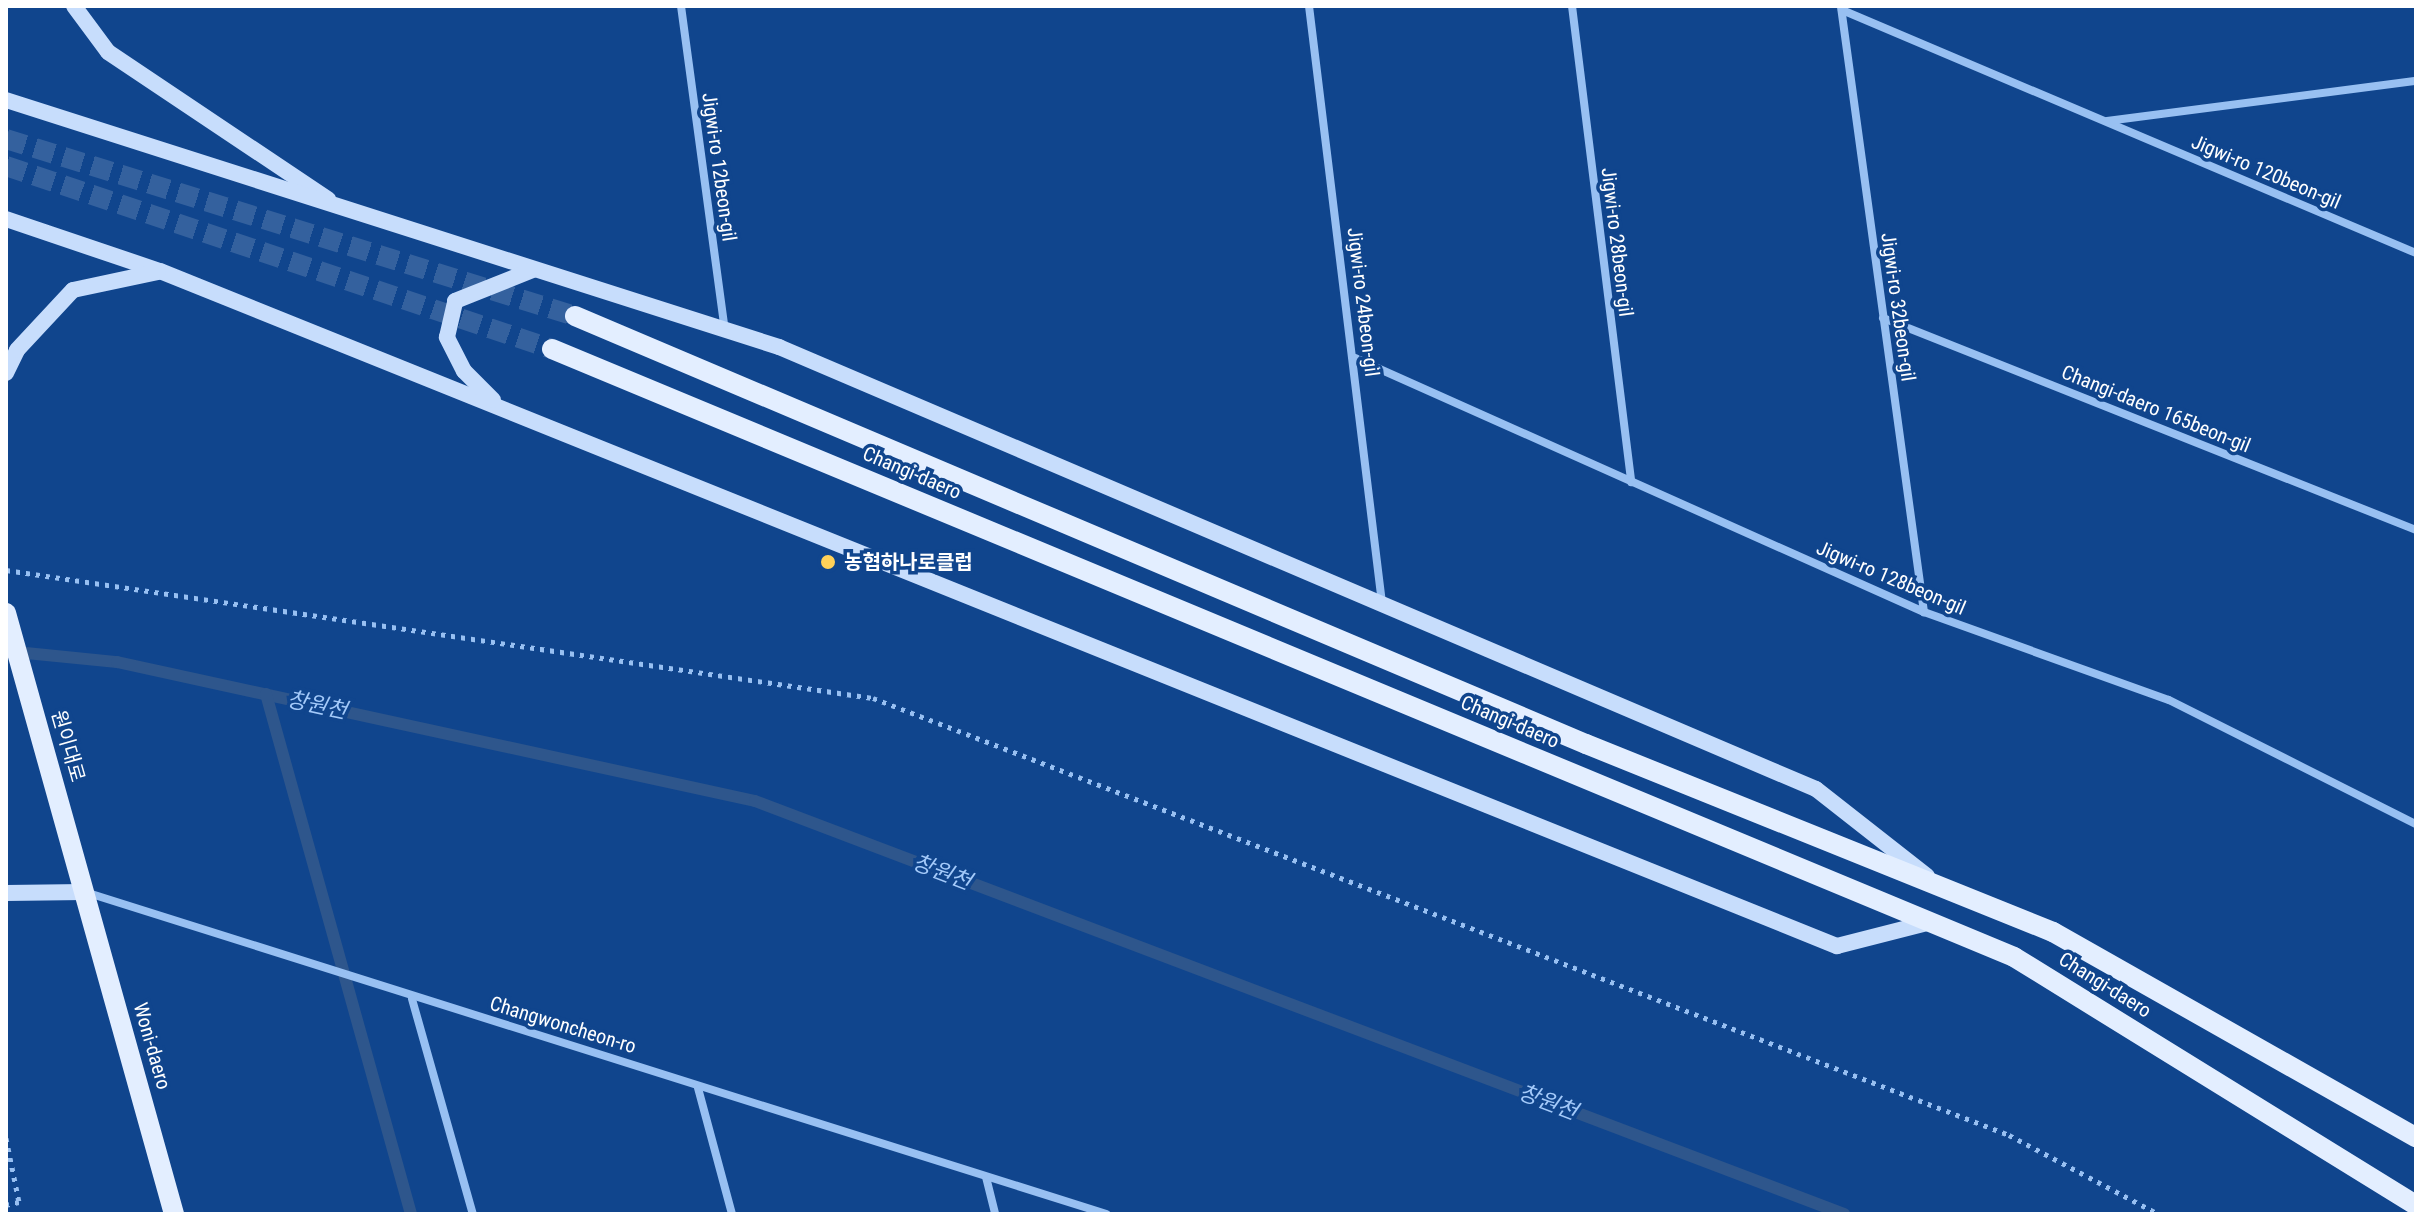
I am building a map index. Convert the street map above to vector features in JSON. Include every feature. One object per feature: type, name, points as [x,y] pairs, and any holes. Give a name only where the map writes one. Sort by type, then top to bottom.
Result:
[{"type":"main road","points":[[74,6],[108,52],[346,211]]},
{"type":"main road","points":[[6,100],[726,333],[779,347],[1816,789],[1940,887]]},
{"type":"main road","points":[[6,219],[160,271],[1837,946],[1931,922]]},
{"type":"main road","points":[[499,406],[464,371],[447,337],[455,301],[535,270]]},
{"type":"main road","points":[[6,373],[17,350],[73,290],[160,271]]},
{"type":"main road","name":"Changi-daero","points":[[575,316],[2053,932],[2416,1137]]},
{"type":"main road","name":"Changi-daero","points":[[552,349],[2014,957],[2416,1205]]},
{"type":"main road","name":"원이대로","points":[[6,613],[84,892]]},
{"type":"main road","name":"Changwoncheon-ro","points":[[6,893],[84,892]]},
{"type":"main road","name":"Woni-daero","points":[[84,892],[174,1214]]},
{"type":"street","name":"Jigwi-ro 12beon-gil","points":[[681,6],[726,333]]},
{"type":"street","name":"Jigwi-ro 24beon-gil","points":[[1309,6],[1355,358],[1382,603]]},
{"type":"street","name":"Jigwi-ro 28beon-gil","points":[[1572,6],[1631,482]]},
{"type":"street","name":"Jigwi-ro 120beon-gil","points":[[1841,8],[2416,253]]},
{"type":"street","name":"Jigwi-ro 32beon-gil","points":[[1841,8],[1924,612]]},
{"type":"street","name":"Jigwi-ro 120beon-gil","points":[[2104,121],[2416,81]]},
{"type":"street","name":"Changi-daero 165beon-gil","points":[[1883,318],[2416,530]]},
{"type":"street","name":"Jigwi-ro 128beon-gil","points":[[1355,358],[1924,612],[2169,700],[2416,824]]},
{"type":"street","name":"Changwoncheon-ro","points":[[84,892],[412,999],[1106,1214]]},
{"type":"street","points":[[412,999],[473,1214]]},
{"type":"street","points":[[698,1088],[732,1214]]},
{"type":"street","points":[[986,1177],[995,1214]]},
{"type":"path","points":[[6,570],[873,698],[2009,1135],[2158,1214]]},
{"type":"path","points":[[6,1138],[19,1202],[6,1205]]},
{"type":"waterway","name":"창원천","points":[[6,651],[117,662],[755,801],[1844,1214]]},
{"type":"waterway","points":[[266,694],[411,1214]]},
{"type":"tunnel","points":[[6,139],[575,316]]},
{"type":"tunnel","points":[[6,166],[552,349]]},
{"type":"place","name":"농협하나로클럽","points":[[828,562]]}]
